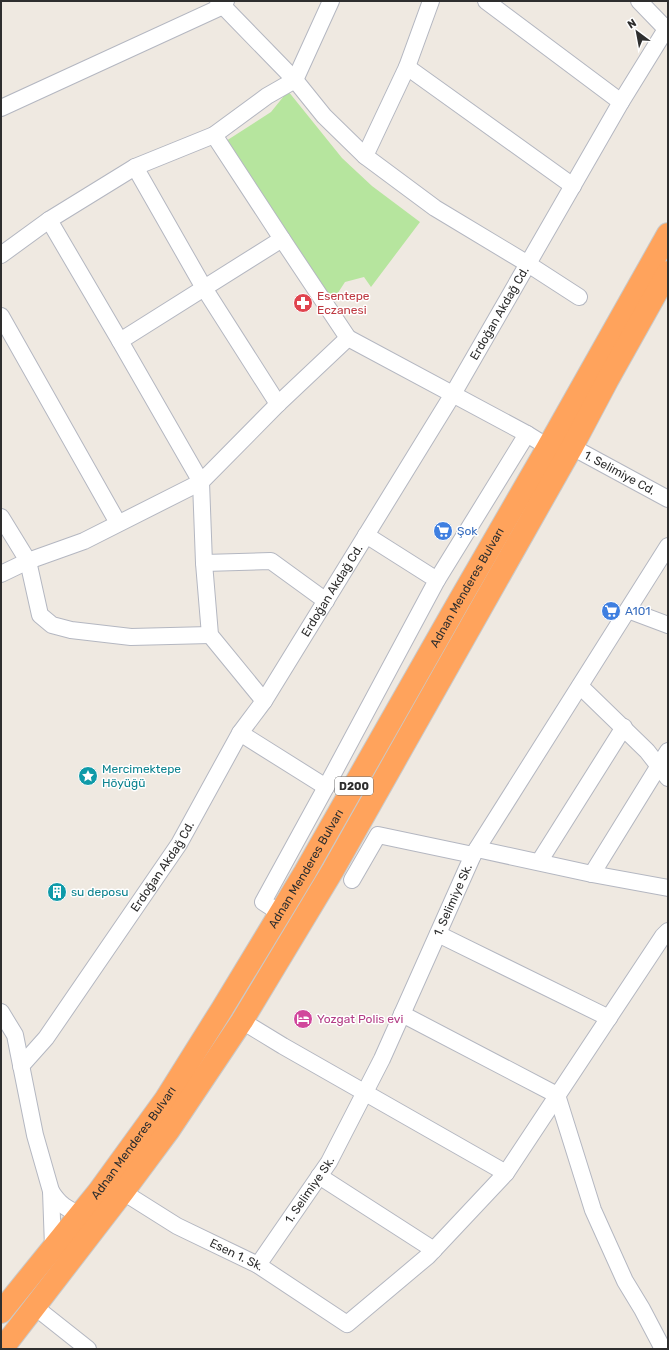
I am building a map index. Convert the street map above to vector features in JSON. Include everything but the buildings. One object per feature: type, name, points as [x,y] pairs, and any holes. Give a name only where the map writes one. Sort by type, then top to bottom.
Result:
[{"type":"highway","name":"Adnan Menderes Bulvarı","points":[[1,1312],[80,1215],[165,1100],[222,1009],[309,865],[668,234]]},
{"type":"highway","name":"Adnan Menderes Bulvarı","points":[[2,1349],[169,1130],[242,1020],[333,870],[572,447],[668,272]]},
{"type":"street","points":[[1,255],[49,220],[134,167],[214,135],[267,96],[295,80],[331,1]]},
{"type":"street","points":[[364,156],[407,67],[431,1]]},
{"type":"street","points":[[486,1],[621,102]]},
{"type":"street","points":[[639,1],[667,29]]},
{"type":"street","points":[[1,108],[222,3],[295,80],[324,116],[364,156],[434,208],[528,264],[579,297]]},
{"type":"street","name":"Erdoğan Akdağ Cd.","points":[[21,1066],[46,1038],[179,844],[240,733],[264,701],[453,394],[621,102],[667,29]]},
{"type":"street","points":[[407,67],[573,186]]},
{"type":"street","points":[[214,135],[348,338],[527,434],[548,447],[572,447]]},
{"type":"street","points":[[134,167],[204,288],[278,404]]},
{"type":"street","points":[[49,220],[201,482],[204,563],[210,635],[264,701]]},
{"type":"street","points":[[120,341],[282,239]]},
{"type":"street","points":[[1,316],[118,523]]},
{"type":"street","points":[[1,574],[28,561],[84,541],[201,482],[278,404],[348,338]]},
{"type":"street","points":[[280,913],[263,902],[437,580],[527,434]]},
{"type":"street","name":"1. Selimiye Cd.","points":[[572,447],[668,499]]},
{"type":"street","points":[[1,516],[28,561],[40,615],[52,625],[71,630],[131,637],[210,635]]},
{"type":"street","points":[[366,535],[437,580]]},
{"type":"street","name":"1. Selimiye Sk.","points":[[258,1265],[329,1162],[382,1059],[475,852],[668,546]]},
{"type":"street","points":[[204,563],[271,561],[326,600]]},
{"type":"street","points":[[628,610],[668,625]]},
{"type":"street","points":[[580,686],[624,727],[647,751],[663,772]]},
{"type":"street","points":[[539,862],[624,727]]},
{"type":"street","points":[[240,733],[326,787]]},
{"type":"street","points":[[592,874],[663,772],[668,751]]},
{"type":"street","points":[[352,880],[378,835],[539,862],[592,874],[668,888]]},
{"type":"street","points":[[319,1176],[434,1250],[506,1173],[556,1095],[610,1018],[663,936],[668,931]]},
{"type":"street","points":[[438,934],[610,1018]]},
{"type":"street","points":[[1,1012],[15,1035],[35,1135],[51,1191],[54,1248]]},
{"type":"street","points":[[402,1014],[556,1095],[594,1210],[625,1281],[663,1349]]},
{"type":"street","points":[[242,1020],[365,1093],[506,1173]]},
{"type":"street","points":[[51,1191],[56,1200],[64,1207],[80,1215]]},
{"type":"street","name":"Esen 1. Sk.","points":[[123,1192],[177,1226],[258,1265],[347,1324],[434,1250]]},
{"type":"street","points":[[35,1307],[88,1349]]},
{"type":"green space","points":[[288,91],[342,158],[372,186],[420,222],[371,287],[364,277],[345,282],[330,305],[226,141],[271,112]]},
{"type":"place","name":"Esentepe Eczanesi","points":[[303,303]]},
{"type":"place","name":"Şok","points":[[443,531]]},
{"type":"place","name":"A101","points":[[611,611]]},
{"type":"place","name":"Mercimektepe Höyüğü","points":[[88,776]]},
{"type":"place","name":"su deposu","points":[[57,892]]},
{"type":"place","name":"Yozgat Polis evi","points":[[303,1019]]}]
